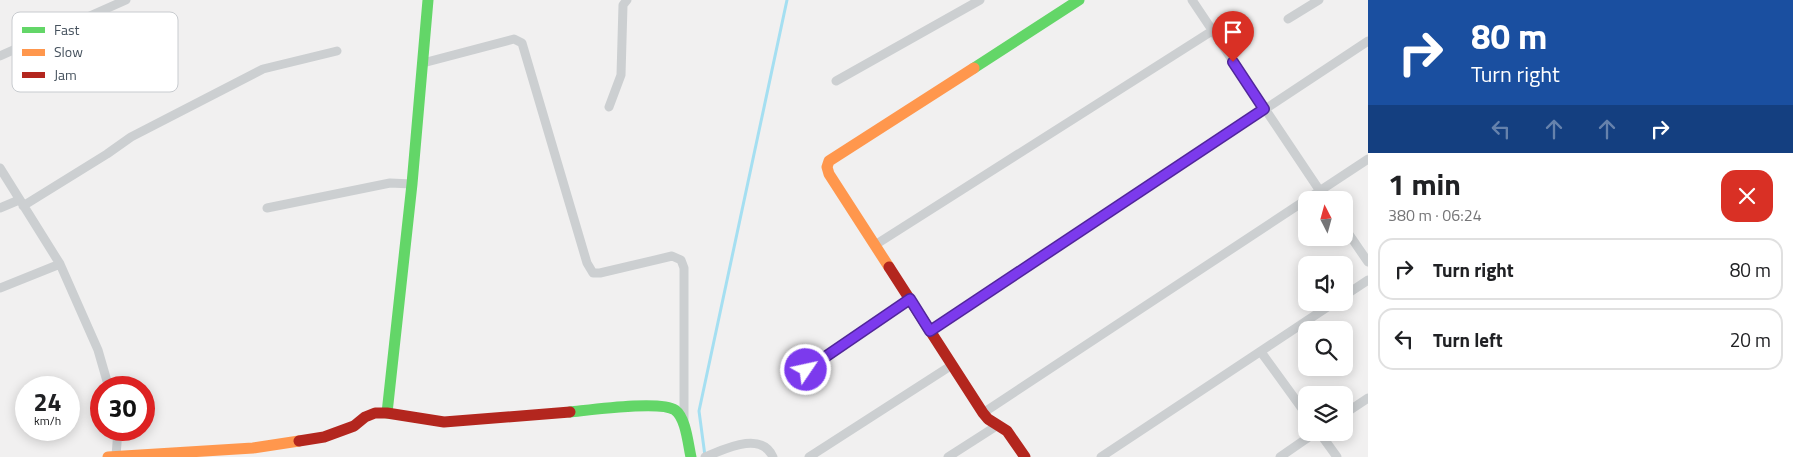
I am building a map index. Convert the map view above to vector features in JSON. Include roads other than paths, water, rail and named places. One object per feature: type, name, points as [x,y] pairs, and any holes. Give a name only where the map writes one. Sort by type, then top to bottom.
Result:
[{"type":"street","points":[[99,12],[126,0]]},
{"type":"street","points":[[387,413],[412,184],[428,0]]},
{"type":"street","points":[[609,107],[621,75],[623,5],[627,0]]},
{"type":"street","points":[[836,81],[980,0]]},
{"type":"street","points":[[1025,457],[1007,431],[988,419],[983,413],[829,174],[827,168],[829,161],[1079,0]]},
{"type":"street","points":[[1192,0],[1319,191],[1368,160]]},
{"type":"street","points":[[1288,19],[1319,0]]},
{"type":"street","points":[[875,245],[1212,31]]},
{"type":"street","points":[[423,63],[514,39],[522,43],[587,263],[593,273],[672,256],[681,260],[684,268],[684,423],[691,457]]},
{"type":"street","points":[[930,331],[1368,41]]},
{"type":"street","points":[[0,56],[12,51]]},
{"type":"street","points":[[0,208],[21,203],[107,154],[131,137],[263,69],[337,52]]},
{"type":"street","points":[[0,168],[60,264],[98,350],[106,376]]},
{"type":"street","points":[[267,208],[390,183],[412,184]]},
{"type":"street","points":[[983,413],[1298,205]]},
{"type":"street","points":[[1353,240],[1368,262]]},
{"type":"street","points":[[0,288],[60,264]]},
{"type":"street","points":[[1353,290],[1368,280]]},
{"type":"street","points":[[806,370],[910,299]]},
{"type":"street","points":[[1101,457],[1321,311]]},
{"type":"street","points":[[1261,352],[1298,403]]},
{"type":"street","points":[[809,457],[952,365]]},
{"type":"street","points":[[1353,408],[1368,398]]},
{"type":"street","points":[[108,457],[253,448],[315,438],[343,431],[354,426],[364,417],[375,413],[387,413],[444,422],[659,405],[675,410],[684,423]]},
{"type":"street","points":[[948,457],[998,425]]},
{"type":"street","points":[[116,456],[117,441]]},
{"type":"street","points":[[1280,457],[1304,441]]},
{"type":"street","points":[[1325,441],[1337,457]]},
{"type":"street","points":[[704,457],[735,445],[748,443],[763,446],[773,457]]},
{"type":"waterway","points":[[705,456],[699,411],[787,0]]}]
